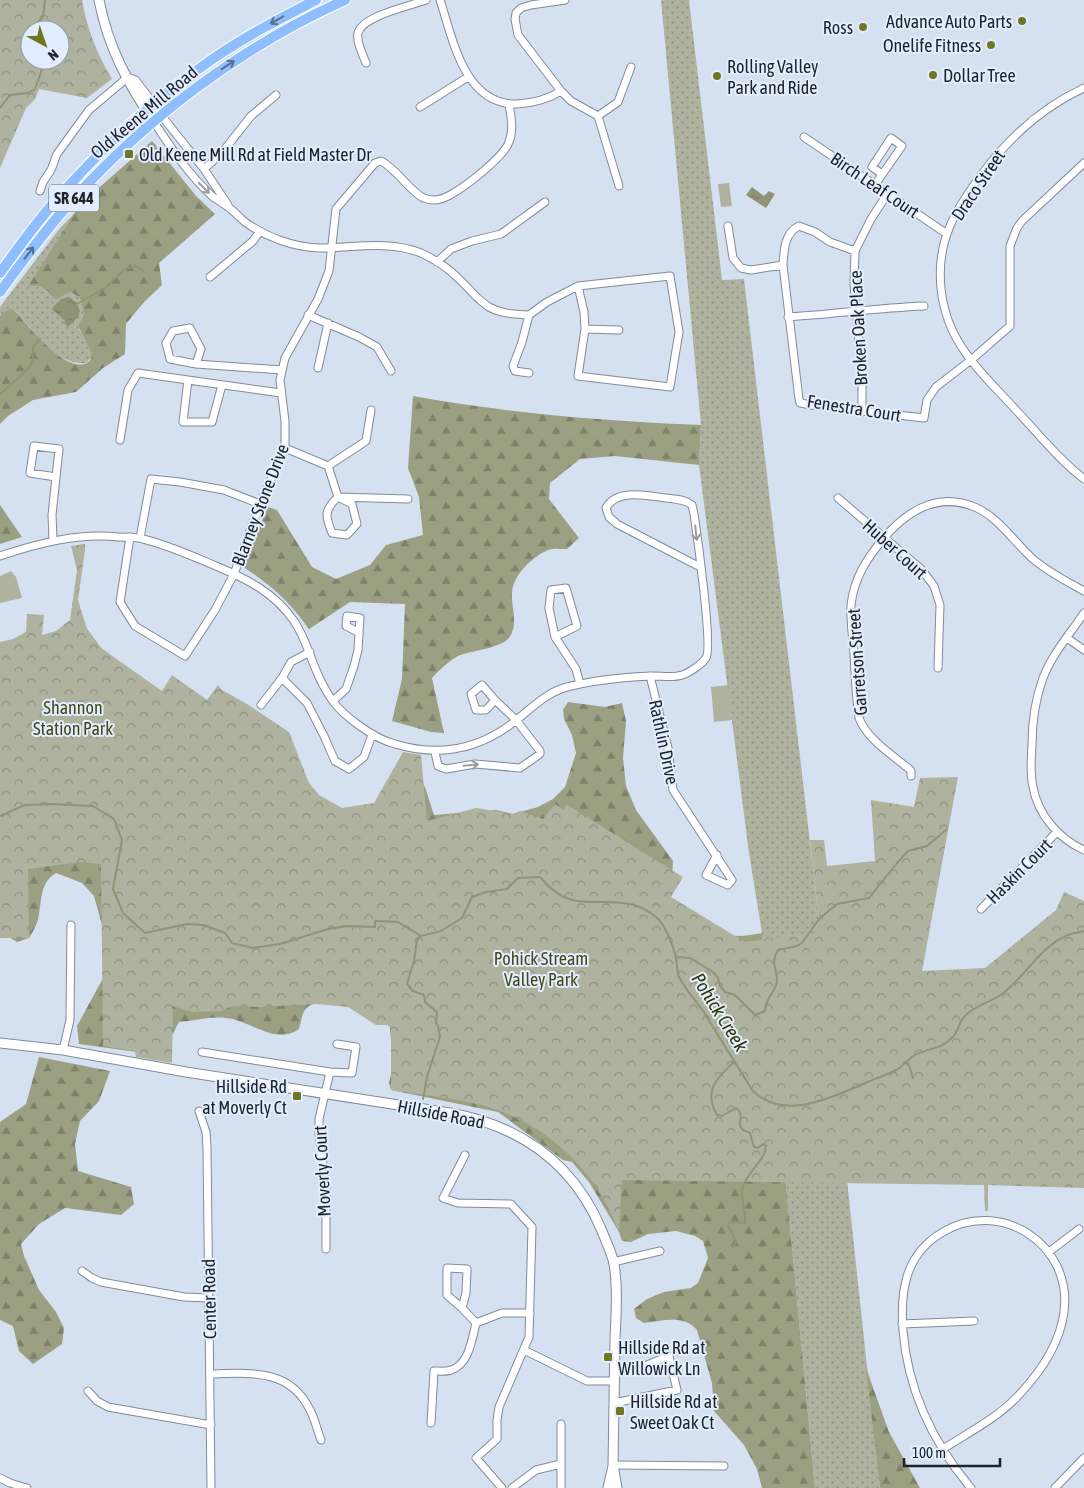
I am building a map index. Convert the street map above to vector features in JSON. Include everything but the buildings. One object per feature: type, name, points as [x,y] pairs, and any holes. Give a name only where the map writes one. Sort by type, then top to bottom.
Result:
[{"type":"main road","name":"Old Keene Mill Road","points":[[0,273],[26,237],[66,189],[112,142],[150,108],[214,58],[316,0]]},
{"type":"main road","name":"Old Keene Mill Road","points":[[0,292],[69,203],[157,118],[190,92],[255,48],[345,0]]},
{"type":"street","points":[[99,0],[112,49],[127,78],[135,81],[197,181],[214,198],[244,221],[273,238],[300,245],[331,248],[390,246],[414,250],[437,262],[458,278],[476,298],[488,307],[511,314],[529,315],[547,302],[578,286],[670,276],[680,332],[670,386],[578,376],[585,329],[584,312],[578,286]]},
{"type":"street","points":[[366,63],[358,40],[358,33],[362,25],[371,19],[426,0]]},
{"type":"street","points":[[440,0],[461,64],[468,77],[482,92],[496,100],[509,104],[544,100],[561,91]]},
{"type":"street","points":[[565,0],[521,8],[516,13],[515,19],[518,35],[561,91],[571,101],[598,116],[619,186]]},
{"type":"street","points":[[598,116],[618,102],[631,67]]},
{"type":"street","points":[[420,107],[468,77]]},
{"type":"street","points":[[40,190],[42,182],[51,170],[57,154],[90,110],[127,78]]},
{"type":"street","name":"Draco Street","points":[[1084,88],[1062,99],[1038,115],[1000,150],[958,209],[947,234],[941,269],[942,296],[952,329],[963,349],[1060,456],[1084,479]]},
{"type":"street","points":[[204,169],[221,154],[251,116],[276,95]]},
{"type":"street","name":"Blarney Stone Drive","points":[[130,538],[120,602],[135,626],[185,656],[215,610],[234,574],[260,504],[285,448],[285,421],[281,393],[282,370],[285,358],[320,294],[329,271],[336,209],[374,162],[381,161],[388,164],[424,198],[437,200],[450,196],[503,153],[512,132],[509,104]]},
{"type":"street","points":[[157,118],[204,169],[229,208]]},
{"type":"street","name":"Birch Leaf Court","points":[[804,137],[947,234]]},
{"type":"street","points":[[874,186],[902,146],[890,138],[872,167],[882,174]]},
{"type":"street","points":[[971,360],[1010,326],[1010,246],[1017,228],[1022,221],[1084,163]]},
{"type":"street","name":"Broken Oak Place","points":[[862,412],[862,377],[855,311],[855,251],[871,219],[888,193]]},
{"type":"street","points":[[437,262],[451,249],[472,241],[501,234],[545,202]]},
{"type":"street","points":[[728,226],[732,258],[741,268],[751,270],[783,265]]},
{"type":"street","name":"Fenestra Court","points":[[855,251],[830,242],[811,230],[799,226],[788,236],[783,265],[797,393],[800,403],[924,418],[927,400],[936,387],[971,360]]},
{"type":"street","points":[[210,277],[253,241],[260,231]]},
{"type":"street","points":[[788,317],[924,306]]},
{"type":"street","points":[[308,315],[359,336],[377,347],[391,371]]},
{"type":"street","points":[[528,373],[515,371],[513,366],[529,315]]},
{"type":"street","points":[[318,368],[328,323]]},
{"type":"street","points":[[196,364],[201,349],[190,328],[173,331],[166,343],[170,359],[196,364],[282,370]]},
{"type":"street","points":[[585,329],[619,330]]},
{"type":"street","points":[[120,440],[128,390],[138,373],[281,393]]},
{"type":"street","points":[[188,380],[183,422],[212,422],[222,385]]},
{"type":"street","points":[[328,466],[366,441],[371,410]]},
{"type":"street","points":[[53,540],[52,515],[59,449],[34,446],[30,474],[56,477]]},
{"type":"street","points":[[285,448],[328,466],[338,497],[352,504],[358,524],[347,535],[332,533],[326,520],[328,506],[338,497],[408,499]]},
{"type":"street","points":[[140,538],[151,479],[224,490],[260,504]]},
{"type":"street","points":[[0,556],[53,540],[91,536],[140,538],[193,556],[234,574],[263,590],[277,601],[296,623],[310,652],[315,668],[333,701],[372,734],[395,744],[435,752],[459,749],[481,742],[505,729],[543,698],[563,688],[580,684],[650,676],[682,675],[705,660],[708,654],[700,567],[693,508],[687,501],[631,494],[612,502],[606,508],[606,512],[621,527],[700,567]]},
{"type":"street","name":"Huber Court","points":[[838,498],[927,576],[939,597],[941,618],[938,668]]},
{"type":"street","name":"Garretson Street","points":[[911,776],[908,768],[878,742],[862,724],[858,713],[851,604],[855,586],[864,565],[884,538],[906,516],[923,507],[950,502],[967,505],[991,517],[1033,559],[1048,571],[1084,591]]},
{"type":"street","points":[[555,637],[577,626],[566,588],[551,590],[549,608],[555,637],[576,669],[580,684]]},
{"type":"street","points":[[1084,613],[1055,654],[1043,677],[1032,723],[1031,772],[1032,787],[1042,811],[1057,832],[1067,841],[1084,850]]},
{"type":"street","points":[[333,701],[346,689],[358,650],[358,632]]},
{"type":"street","points":[[1067,638],[1084,650]]},
{"type":"street","points":[[261,705],[282,678],[291,662],[310,652]]},
{"type":"street","name":"Rathlin Drive","points":[[650,676],[668,748],[673,790],[717,855]]},
{"type":"street","points":[[282,678],[307,702],[335,761],[349,769],[364,757],[372,734]]},
{"type":"street","points":[[435,752],[438,765],[446,769],[475,764],[520,768],[526,766],[541,752],[516,720],[495,700]]},
{"type":"street","name":"Haskin Court","points":[[980,909],[1057,832]]},
{"type":"street","points":[[63,1050],[70,1020],[72,925]]},
{"type":"street","name":"Hillside Road","points":[[0,1043],[63,1050],[117,1061],[465,1116],[491,1123],[522,1138],[556,1163],[578,1188],[596,1217],[613,1262],[616,1302],[613,1465],[617,1488]]},
{"type":"street","points":[[202,1052],[330,1072],[352,1073],[356,1047],[337,1044]]},
{"type":"street","name":"Moverly Court","points":[[326,1249],[326,1189],[319,1119],[330,1072]]},
{"type":"street","name":"Center Road","points":[[199,1111],[204,1122],[207,1147],[211,1488]]},
{"type":"street","points":[[465,1155],[443,1198],[458,1203],[511,1204],[532,1227],[529,1337],[499,1407],[497,1439],[476,1458],[502,1488]]},
{"type":"street","points":[[943,1449],[1016,1398],[1036,1376],[1052,1350],[1062,1324],[1065,1297],[1063,1283],[1050,1252],[1030,1234],[1014,1226],[996,1221],[970,1221],[952,1226],[933,1238],[915,1257],[905,1279],[902,1302],[904,1351],[913,1388],[931,1430],[943,1449],[971,1488]]},
{"type":"street","points":[[1050,1252],[1079,1229]]},
{"type":"street","points":[[613,1262],[660,1251]]},
{"type":"street","points":[[462,1308],[466,1293],[467,1268],[447,1268],[446,1295],[476,1323]]},
{"type":"street","points":[[82,1271],[101,1282],[184,1297],[208,1298]]},
{"type":"street","points":[[476,1323],[502,1313],[530,1312]]},
{"type":"street","points":[[902,1324],[974,1321]]},
{"type":"street","points":[[431,1423],[434,1371],[450,1371],[462,1364],[471,1343],[476,1323]]},
{"type":"street","points":[[524,1350],[587,1381],[614,1381]]},
{"type":"street","points":[[614,1403],[677,1390],[669,1356],[647,1365]]},
{"type":"street","points":[[210,1374],[264,1374],[286,1383],[298,1392],[310,1410],[321,1440]]},
{"type":"street","points":[[88,1391],[97,1401],[108,1407],[211,1425]]},
{"type":"street","points":[[561,1424],[561,1488]]},
{"type":"street","points":[[1055,1488],[1084,1458]]},
{"type":"street","points":[[512,1488],[536,1470],[561,1464]]},
{"type":"street","points":[[613,1465],[724,1466]]},
{"type":"street","name":"Hillside Road","points":[[608,1488],[613,1465]]},
{"type":"street","points":[[0,1478],[27,1488]]},
{"type":"green space","points":[[0,0],[82,0],[93,41],[112,79],[87,98],[39,89],[35,99],[26,108],[0,168]]},
{"type":"green space","points":[[661,0],[689,0],[722,280],[744,279],[819,919],[880,1488],[815,1488],[762,933],[749,853],[699,465],[701,425]]},
{"type":"green space","points":[[152,141],[196,196],[215,214],[159,263],[162,285],[143,303],[126,324],[125,354],[103,368],[76,392],[33,400],[8,416],[0,424],[0,316],[9,309],[13,309],[57,354],[68,361],[78,364],[89,361],[91,353],[78,326],[84,314],[80,298],[71,292],[55,299],[44,288],[29,286],[73,215],[84,201]]},
{"type":"green space","points":[[729,183],[732,206],[721,207],[718,184]]},
{"type":"green space","points":[[73,215],[29,285],[44,288],[55,298],[71,292],[80,298],[84,314],[78,327],[92,357],[86,363],[64,359],[54,353],[13,309],[9,309],[0,316],[0,307],[60,228]]},
{"type":"green space","points":[[413,396],[484,407],[556,415],[701,425],[699,465],[615,456],[580,459],[550,483],[549,499],[579,538],[567,549],[548,550],[524,567],[513,586],[514,627],[505,642],[458,656],[432,678],[444,733],[431,732],[392,721],[402,679],[405,604],[350,602],[309,629],[279,594],[242,566],[268,507],[277,510],[312,567],[336,579],[370,565],[386,545],[423,535],[419,497],[408,468]]},
{"type":"green space","points":[[0,505],[22,537],[0,544]]},
{"type":"green space","name":"Pohick Stream Valley Park","points":[[85,544],[78,600],[87,629],[101,648],[162,691],[172,675],[207,700],[218,685],[222,690],[289,732],[309,783],[319,795],[342,808],[374,803],[403,752],[421,755],[427,821],[476,808],[513,814],[520,811],[543,819],[555,804],[564,810],[566,804],[683,877],[671,897],[745,942],[795,935],[812,937],[819,919],[810,840],[824,840],[827,866],[875,861],[871,800],[914,807],[920,778],[958,777],[922,971],[985,968],[1056,910],[1064,892],[1084,901],[1084,1188],[988,1185],[988,1211],[985,1211],[984,1185],[622,1180],[619,1232],[598,1189],[583,1170],[567,1153],[529,1124],[485,1106],[391,1090],[391,1028],[387,1025],[376,1025],[348,1007],[317,1004],[259,1007],[232,1006],[221,1011],[192,1012],[173,1006],[172,1063],[136,1057],[135,1051],[103,1046],[101,864],[81,862],[28,869],[29,938],[0,938],[0,642],[13,639],[26,632],[27,614],[44,615],[42,635],[56,631],[70,620],[77,570],[71,546]]},
{"type":"green space","points":[[11,571],[16,577],[22,598],[0,603],[0,576]]},
{"type":"green space","name":"Pohick Stream Valley Park","points":[[87,629],[101,648],[337,830],[418,778],[425,787],[434,815],[496,810],[513,814],[538,807],[553,799],[565,787],[576,753],[572,735],[564,719],[563,710],[568,702],[605,707],[622,703],[626,721],[623,758],[626,786],[636,810],[673,861],[671,897],[711,927],[729,935],[738,936],[762,933],[815,1488],[762,1488],[757,1469],[744,1445],[714,1411],[712,1383],[697,1330],[692,1325],[679,1320],[644,1323],[636,1318],[634,1309],[647,1299],[664,1292],[691,1288],[698,1283],[708,1258],[703,1241],[695,1236],[676,1231],[648,1234],[631,1242],[622,1241],[619,1232],[589,1182],[572,1162],[563,1160],[498,1112],[391,1090],[389,1083],[393,1065],[389,1014],[319,1002],[306,1008],[299,1029],[281,1035],[262,1031],[226,1018],[208,1018],[179,1022],[170,1039],[166,1056],[79,1044],[77,1026],[102,980],[110,954],[94,896],[82,883],[56,873],[44,888],[38,920],[29,938],[17,942],[9,937],[0,686]]},
{"type":"green space","points":[[728,685],[732,720],[714,722],[711,687]]},
{"type":"green space","points":[[39,1057],[110,1071],[99,1101],[80,1121],[75,1144],[78,1171],[131,1187],[134,1204],[121,1215],[65,1208],[39,1224],[21,1244],[24,1256],[39,1290],[56,1312],[64,1328],[62,1344],[33,1364],[19,1351],[13,1326],[0,1320],[0,1122],[26,1104]]},
{"type":"green space","points":[[1043,1099],[1052,1109],[1035,1124],[1027,1114]]},
{"type":"green space","points":[[866,1368],[889,1432],[920,1488],[880,1488]]},
{"type":"water","points":[[752,187],[764,196],[769,191],[775,194],[766,208],[746,195]]},
{"type":"water","points":[[69,297],[76,302],[80,311],[78,317],[68,327],[64,323],[65,321],[52,309],[61,299]]},
{"type":"waterway","points":[[40,20],[43,17],[45,0]]},
{"type":"waterway","points":[[0,108],[10,95],[28,93],[35,89],[42,70]]},
{"type":"waterway","points":[[75,305],[105,288],[125,269],[136,266],[143,271]]},
{"type":"waterway","points":[[0,394],[28,369],[33,360],[33,347],[40,339]]},
{"type":"waterway","name":"Pohick Creek","points":[[0,816],[25,805],[52,804],[93,806],[114,819],[122,840],[113,889],[123,913],[145,933],[187,924],[204,925],[225,933],[232,943],[253,948],[280,944],[328,929],[347,926],[375,927],[375,921],[398,922],[421,936],[441,931],[462,918],[472,897],[486,892],[507,889],[518,878],[540,877],[552,889],[574,900],[637,906],[655,916],[663,925],[673,948],[679,977],[705,1014],[753,1091],[765,1100],[779,1105],[807,1104],[836,1095],[894,1071],[915,1055],[943,1045],[955,1035],[966,1015],[1002,994],[1056,941],[1068,935],[1084,931]]},
{"type":"waterway","points":[[676,957],[690,958],[713,972],[725,992],[735,995],[755,1015],[765,1011],[765,1006],[775,989],[777,981],[774,958],[778,950],[802,943],[819,919],[837,904],[869,898],[908,851],[927,846],[946,830]]},
{"type":"waterway","points":[[421,936],[417,940],[414,961],[407,984],[413,991],[424,995],[425,1002],[437,1012],[436,1023],[440,1037],[427,1077],[423,1099]]},
{"type":"waterway","points":[[733,1248],[736,1241],[728,1225],[730,1222],[745,1223],[742,1189],[746,1179],[763,1156],[766,1146],[763,1144],[758,1148],[754,1147],[750,1133],[743,1130],[740,1126],[740,1111],[736,1108],[722,1116],[717,1115],[713,1106],[711,1098],[714,1085],[717,1079],[734,1062]]},
{"type":"waterway","points":[[906,1062],[913,1078]]},
{"type":"place","name":"Advance Auto Parts","points":[[1022,21]]},
{"type":"place","name":"Ross","points":[[863,27]]},
{"type":"place","name":"Onelife Fitness","points":[[991,45]]},
{"type":"place","name":"Dollar Tree","points":[[933,75]]},
{"type":"place","name":"Rolling Valley Park and Ride","points":[[717,76]]},
{"type":"place","name":"Old Keene Mill Rd at Field Master Dr","points":[[129,154]]},
{"type":"place","name":"Hillside Rd at Moverly Ct","points":[[297,1096]]},
{"type":"place","name":"Hillside Rd at Willowick Ln","points":[[608,1357]]},
{"type":"place","name":"Hillside Rd at Sweet Oak Ct","points":[[620,1411]]},
{"type":"park label","name":"Shannon Station Park","points":[[73,718]]}]
